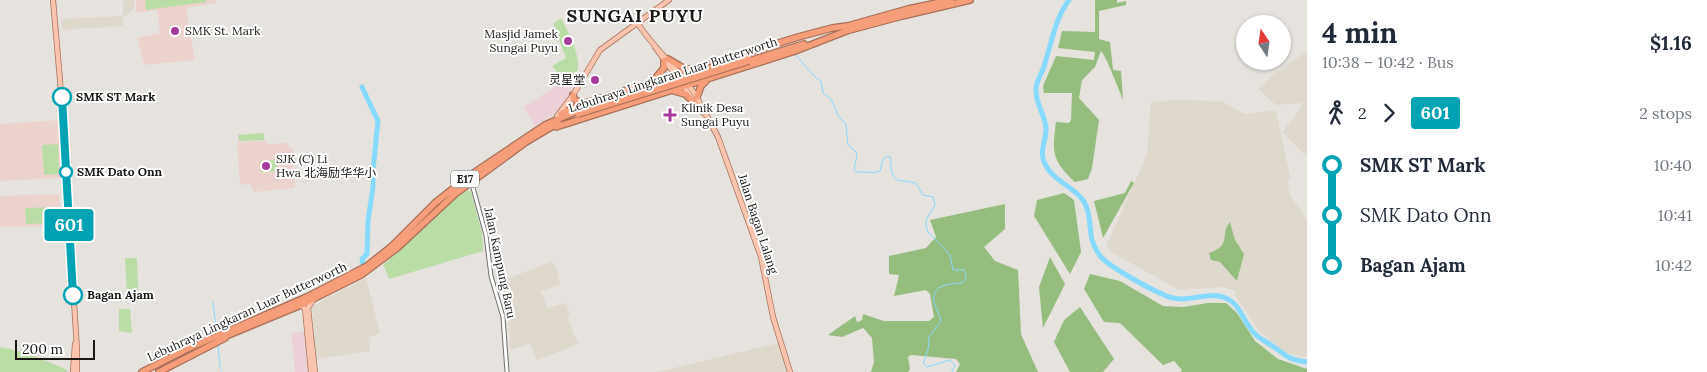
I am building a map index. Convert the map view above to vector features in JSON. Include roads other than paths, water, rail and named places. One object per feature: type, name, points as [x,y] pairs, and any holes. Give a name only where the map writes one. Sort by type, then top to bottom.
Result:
[{"type":"highway","name":"Lebuhraya Lingkaran Luar Butterworth","points":[[142,372],[315,293],[367,266],[380,257],[435,203],[455,187],[524,137],[548,124],[748,58],[908,9],[950,0]]},
{"type":"highway","name":"Lebuhraya Lingkaran Luar Butterworth","points":[[848,28],[970,0]]},
{"type":"highway","points":[[548,124],[557,116],[582,104],[798,37],[832,28],[848,28]]},
{"type":"highway","points":[[536,136],[578,119],[803,48],[848,28]]},
{"type":"highway","points":[[652,82],[660,75],[666,60],[685,69],[698,68]]},
{"type":"highway","points":[[698,68],[694,76],[698,80],[703,81]]},
{"type":"highway","points":[[668,91],[685,94],[696,100],[701,86],[710,78]]},
{"type":"highway","points":[[660,80],[670,83],[668,91]]},
{"type":"highway","points":[[573,95],[574,99],[582,104]]},
{"type":"highway","name":"Lebuhraya Lingkaran Luar Butterworth","points":[[149,372],[194,350],[301,305],[361,275],[397,248],[439,207],[470,187],[479,176],[536,136],[578,113]]},
{"type":"highway","points":[[135,372],[225,330],[267,314]]},
{"type":"highway","points":[[159,372],[231,334]]},
{"type":"main road","points":[[53,0],[60,80],[76,341],[75,372]]},
{"type":"main road","points":[[557,116],[573,95],[600,50],[669,0]]},
{"type":"main road","points":[[639,20],[642,31]]},
{"type":"main road","points":[[631,26],[642,31]]},
{"type":"main road","name":"Jalan Bagan Lalang","points":[[642,31],[678,74],[718,137],[761,257],[774,321],[790,372]]},
{"type":"main road","points":[[314,299],[308,308],[315,372]]},
{"type":"main road","points":[[301,305],[305,308],[311,372]]},
{"type":"street","name":"Jalan Kampung Baru","points":[[470,187],[486,234],[491,276],[503,317],[506,372]]},
{"type":"waterway","points":[[1069,0],[1057,22],[1036,87],[1036,96],[1046,126],[1042,156],[1053,175],[1079,195],[1086,205],[1092,240],[1098,253],[1121,272],[1172,298],[1215,296],[1231,301],[1257,336],[1289,357],[1307,362]]},
{"type":"waterway","points":[[795,54],[815,77],[821,81],[823,93],[831,99],[839,117],[846,124],[848,145],[856,152],[857,156],[854,169],[856,172],[880,171],[883,159],[887,156],[890,157],[892,172],[897,180],[916,183],[923,195],[933,197],[935,205],[926,220],[928,232],[950,255],[953,270],[964,270],[966,277],[961,283],[945,285],[935,293],[935,305],[941,321],[929,337],[928,350],[923,363],[927,367],[950,360],[955,365],[952,372]]},
{"type":"waterway","points":[[362,87],[378,121],[373,187],[368,221],[367,254],[362,259],[363,265]]},
{"type":"waterway","points":[[213,302],[216,326]]},
{"type":"waterway","points":[[218,346],[220,367]]},
{"type":"place","name":"SMK St. Mark","points":[[175,31]]},
{"type":"place","name":"Masjid Jamek Sungai Puyu","points":[[568,41]]},
{"type":"place","name":"灵星堂","points":[[595,80]]},
{"type":"place","name":"SMK ST Mark","points":[[62,97]]},
{"type":"place","name":"Klinik Desa Sungai Puyu","points":[[670,115]]},
{"type":"place","name":"SJK (C) Li Hwa 北海励华华小","points":[[266,166]]},
{"type":"place","name":"SMK Dato Onn","points":[[66,172]]},
{"type":"place","name":"Bagan Ajam","points":[[73,295]]},
{"type":"district","name":"SUNGAI PUYU","points":[[635,16]]}]
